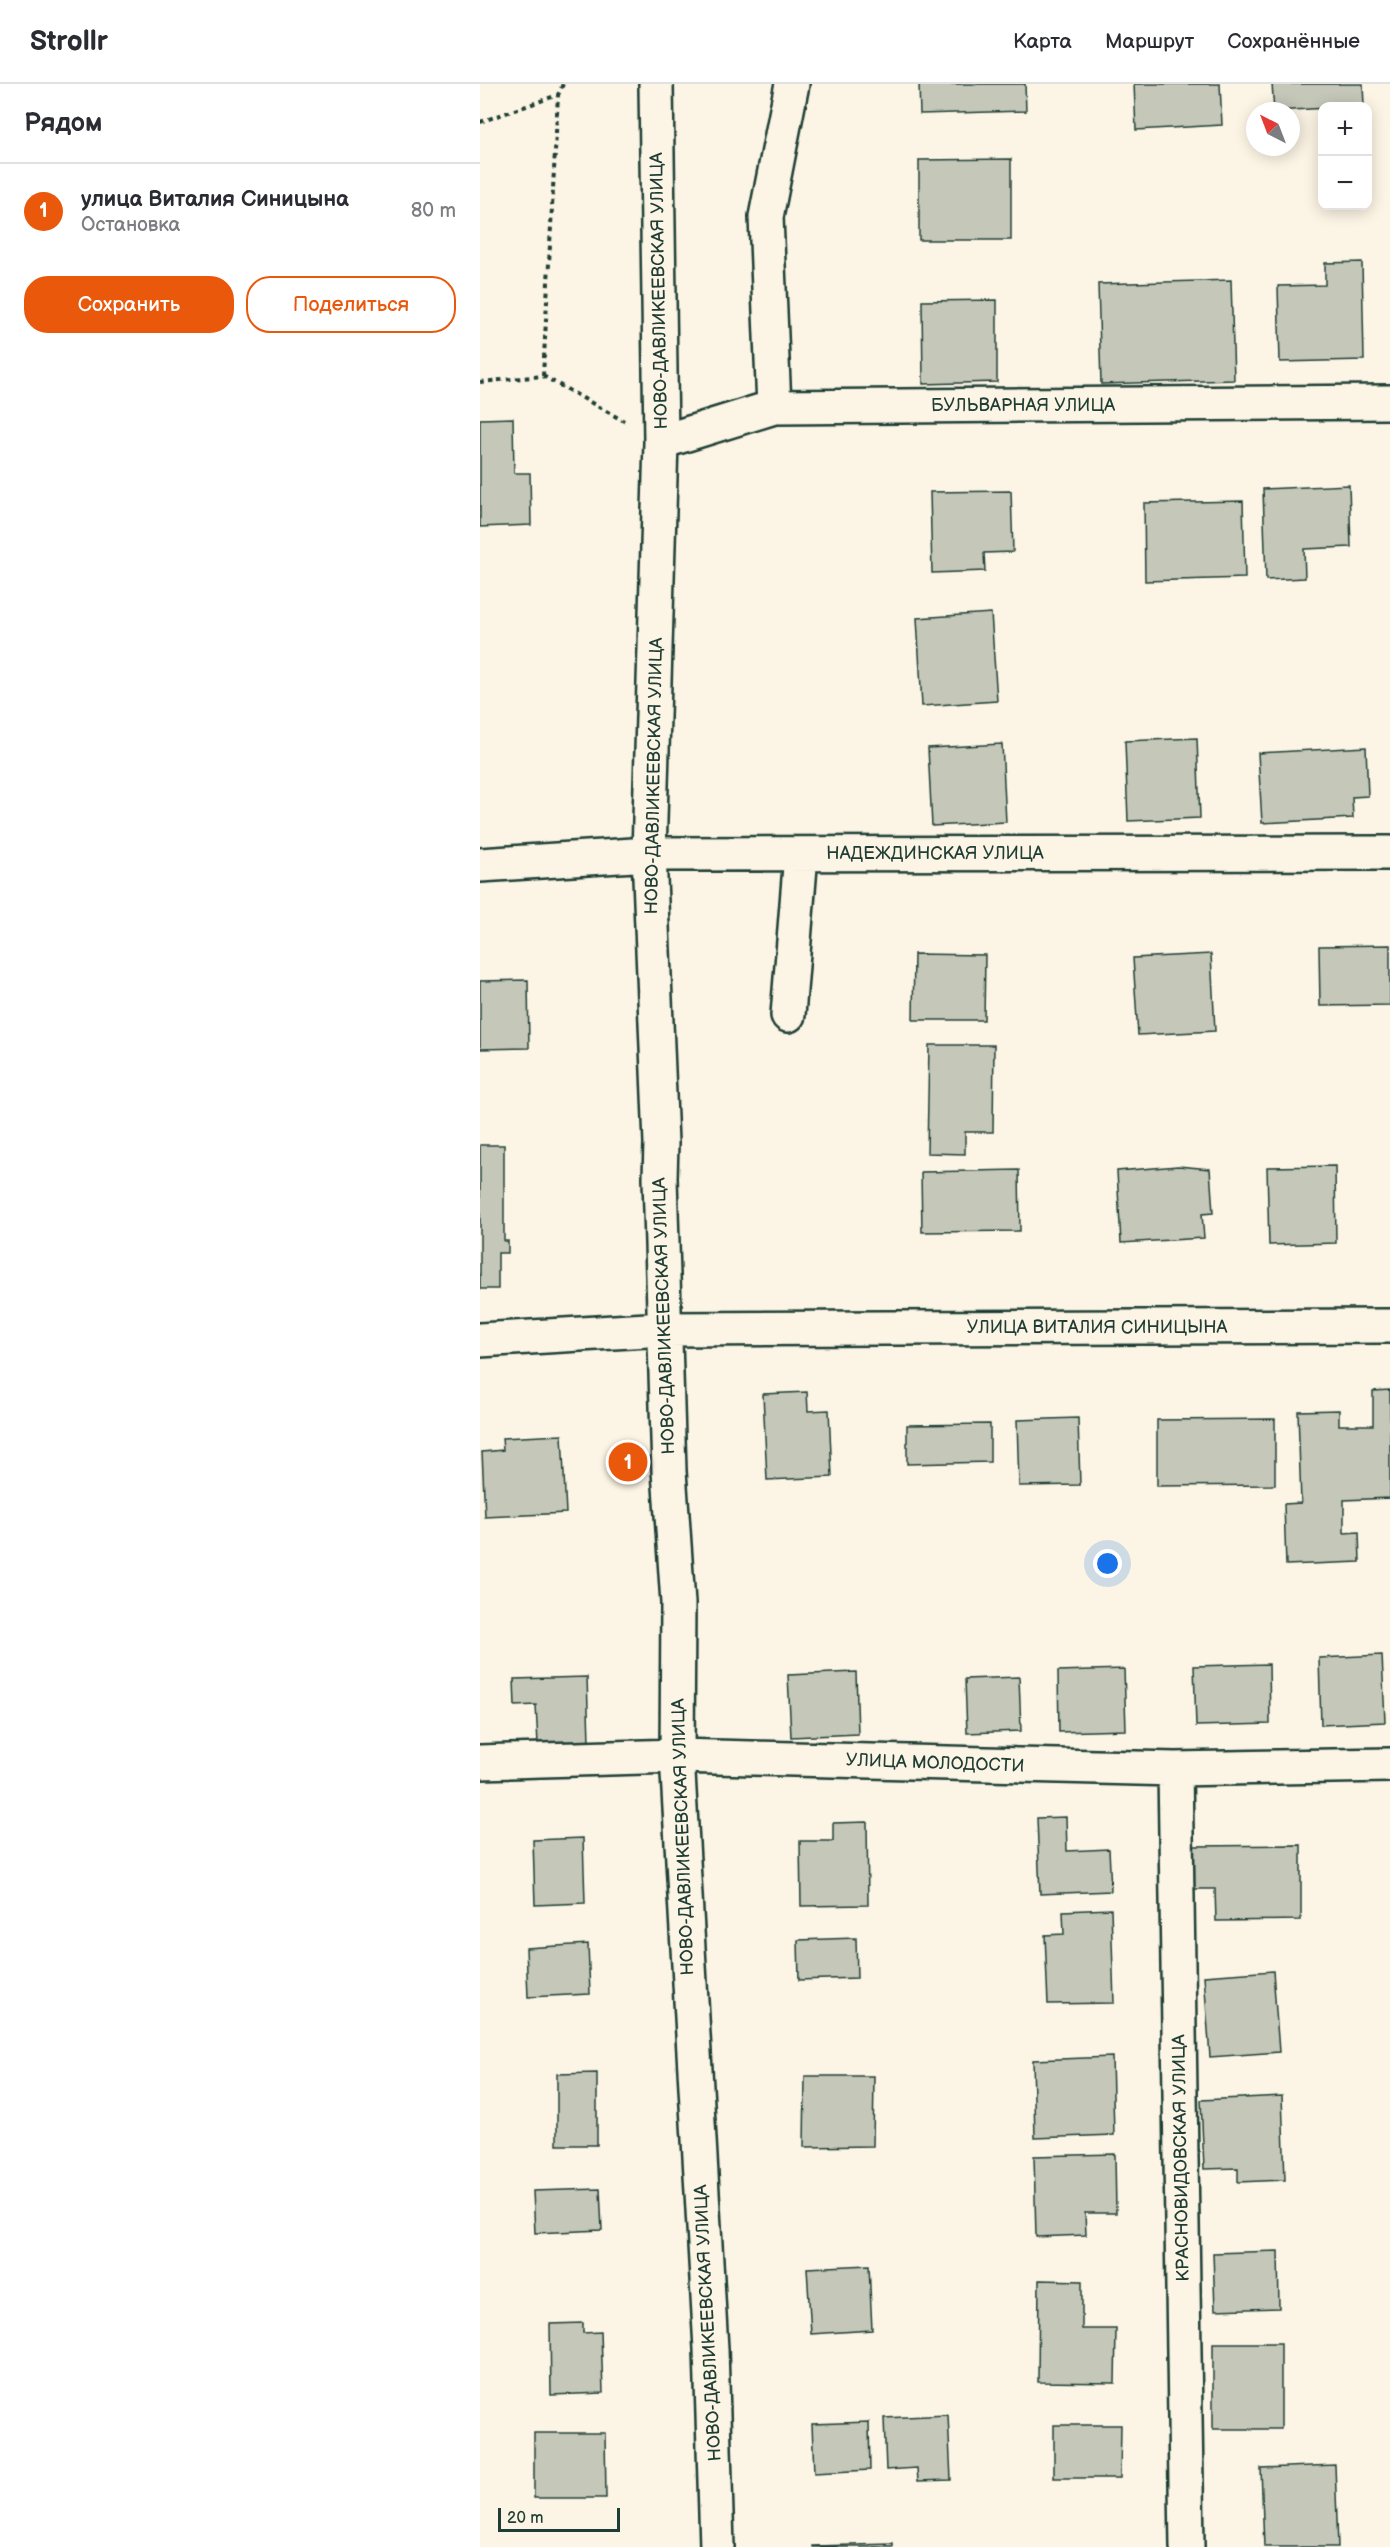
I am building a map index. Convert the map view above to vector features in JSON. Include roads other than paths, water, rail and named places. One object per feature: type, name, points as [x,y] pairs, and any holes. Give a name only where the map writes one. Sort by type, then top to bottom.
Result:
[{"type":"street","name":"НОВО-ДАВЛИКЕЕВСКАЯ УЛИЦА","points":[[656,84],[661,442],[649,854],[661,1143],[660,1178],[669,1471],[678,1603],[676,1755],[711,2349],[717,2547]]},
{"type":"street","points":[[774,407],[766,217],[792,84]]},
{"type":"street","name":"БУЛЬВАРНАЯ УЛИЦА","points":[[661,442],[774,407],[1390,402]]},
{"type":"street","name":"НАДЕЖДИНСКАЯ УЛИЦА","points":[[480,865],[649,854],[1390,853]]},
{"type":"street","points":[[788,1015],[801,854]]},
{"type":"street","name":"УЛИЦА ВИТАЛИЯ СИНИЦЫНА","points":[[480,1340],[664,1329],[1390,1326]]},
{"type":"street","name":"УЛИЦА МОЛОДОСТИ","points":[[480,1762],[676,1755],[1175,1769],[1390,1765]]},
{"type":"street","name":"КРАСНОВИДОВСКАЯ УЛИЦА","points":[[1175,1769],[1187,2547]]},
{"type":"place","name":"улица Виталия Синицына","points":[[628,1462]]}]
